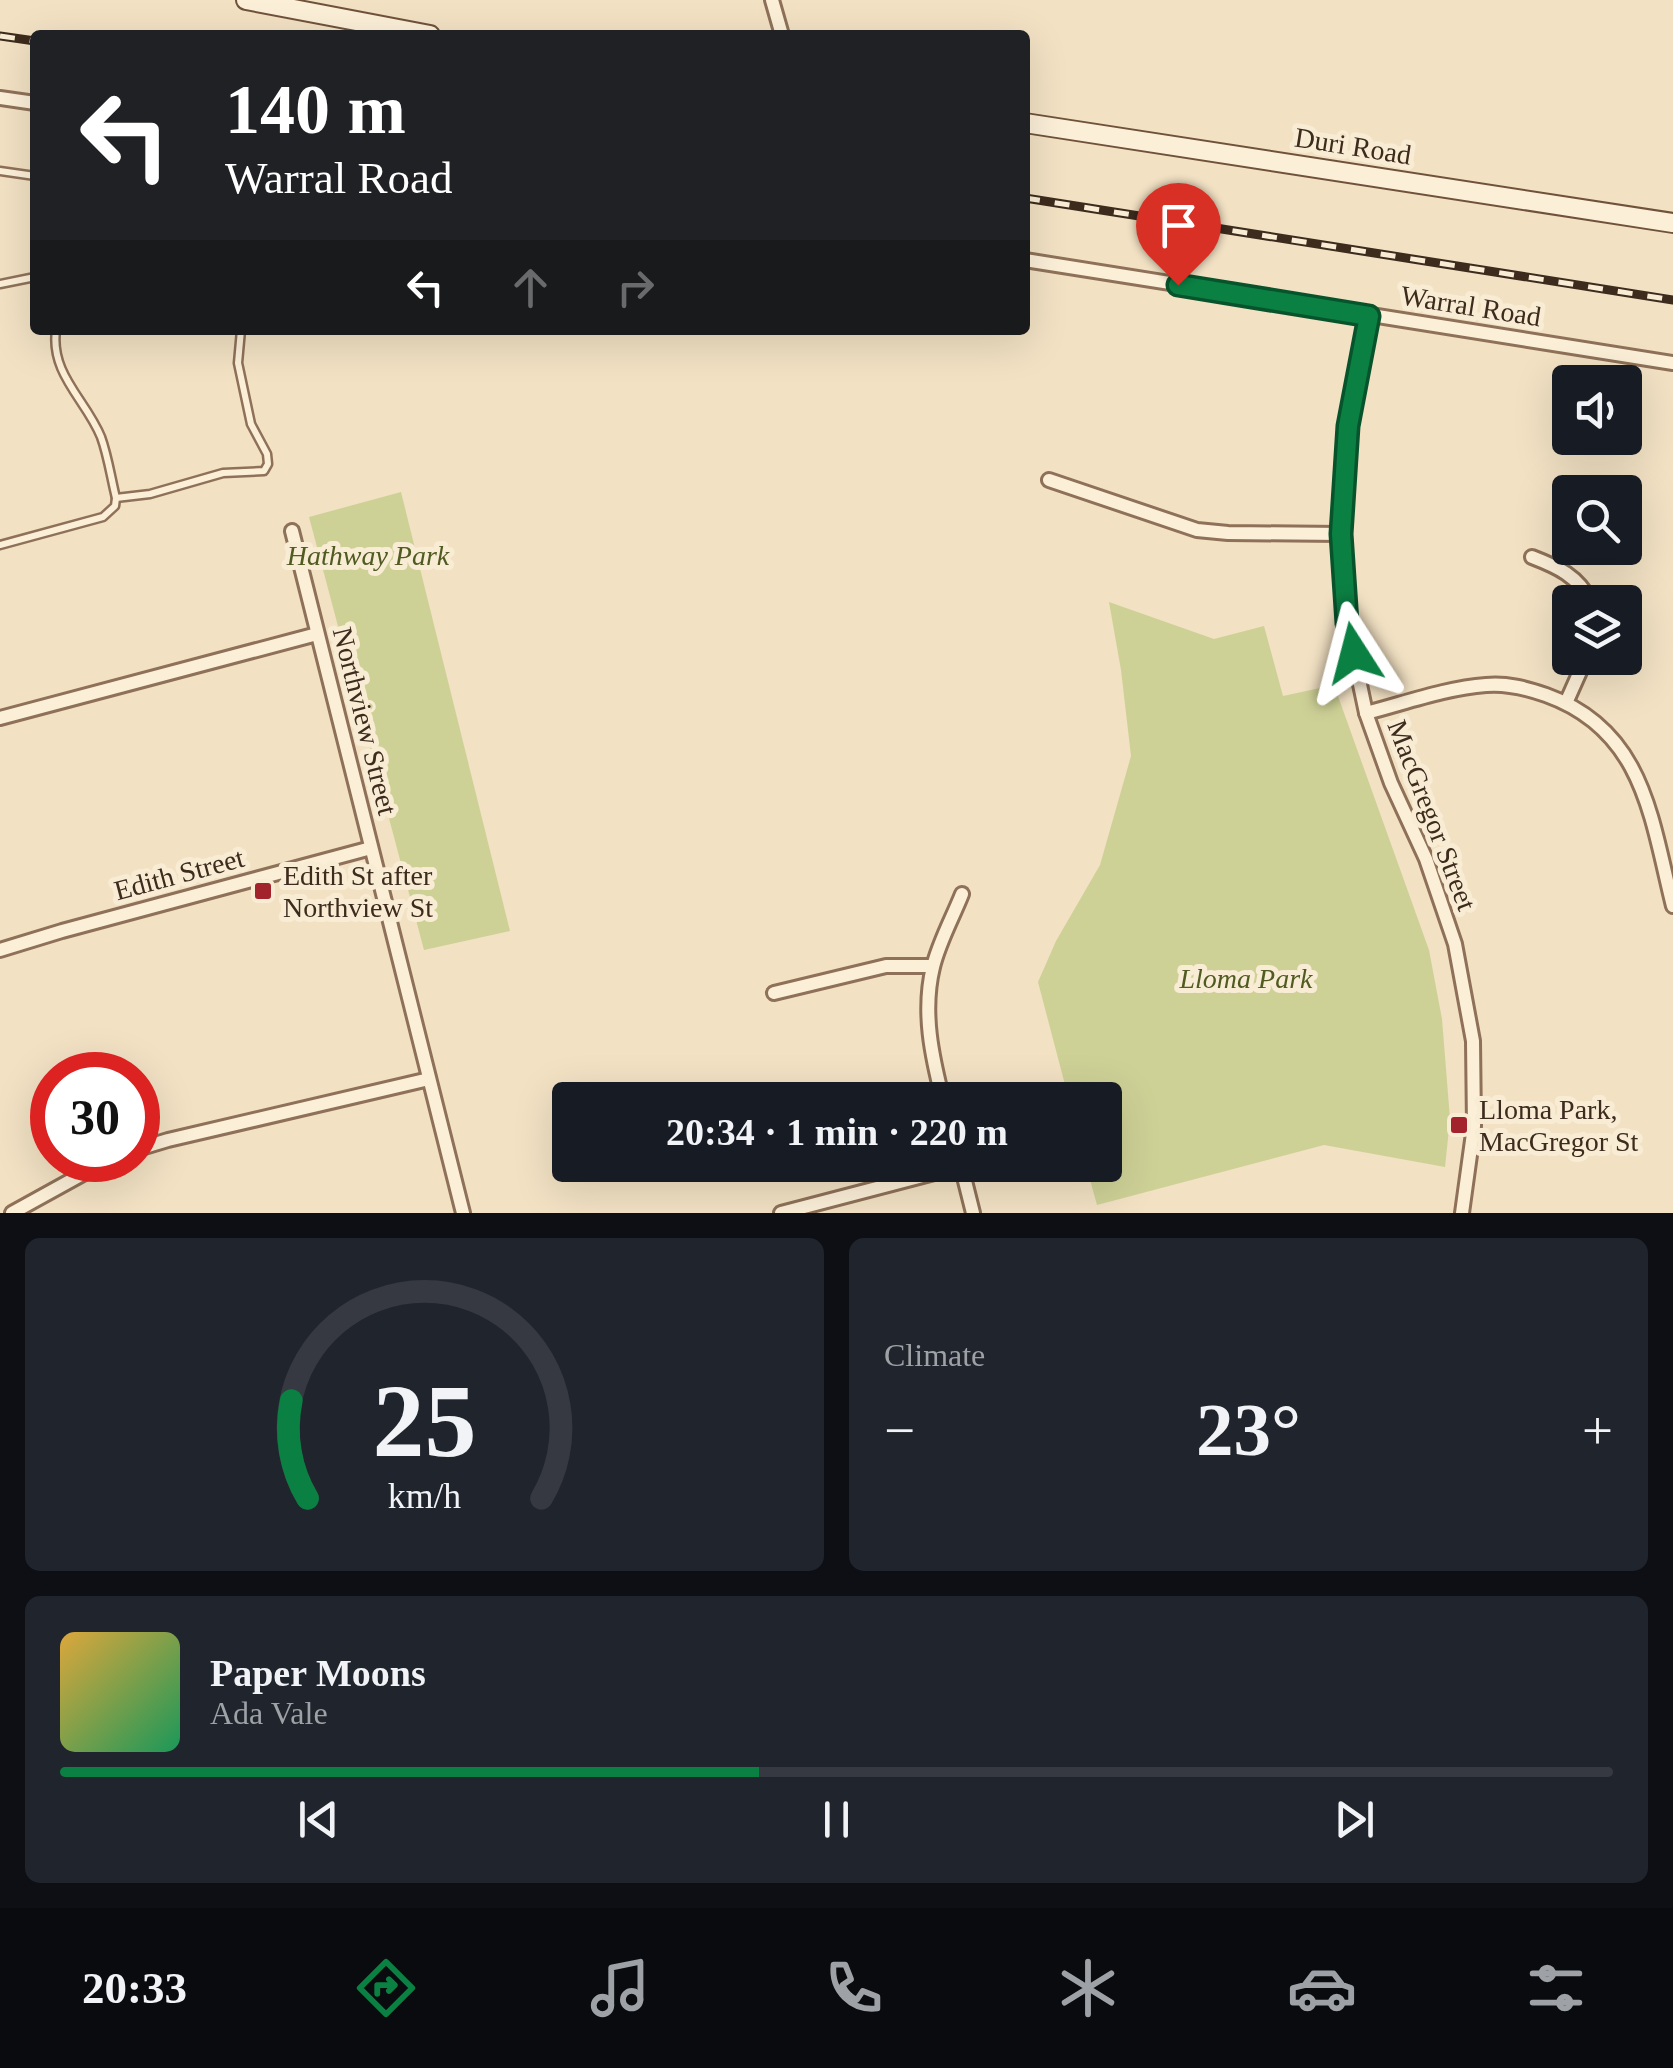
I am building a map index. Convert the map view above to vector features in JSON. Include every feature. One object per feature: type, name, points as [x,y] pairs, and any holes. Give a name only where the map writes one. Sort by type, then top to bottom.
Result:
[{"type":"main road","points":[[246,0],[404,30]]},
{"type":"main road","name":"Duri Road","points":[[1030,124],[1673,223]]},
{"type":"street","points":[[772,0],[781,30]]},
{"type":"street","points":[[0,98],[30,102]]},
{"type":"street","name":"Warral Road","points":[[1030,261],[1673,363]]},
{"type":"street","name":"MacGregor Street","points":[[1369,316],[1348,426],[1341,534],[1347,623],[1366,713],[1391,783],[1426,859],[1458,964],[1473,1042],[1474,1126],[1462,1213]]},
{"type":"street","points":[[1049,480],[1197,530],[1341,534]]},
{"type":"street","name":"Northview Street","points":[[292,531],[463,1213]]},
{"type":"street","points":[[1532,556],[1562,569],[1581,585]]},
{"type":"street","points":[[0,718],[317,634]]},
{"type":"street","points":[[1566,703],[1578,675]]},
{"type":"street","points":[[1366,713],[1486,685],[1522,687],[1566,703],[1613,738],[1638,778],[1673,906]]},
{"type":"street","name":"Edith Street","points":[[0,950],[371,848]]},
{"type":"street","points":[[939,1082],[927,1004],[933,966],[962,894]]},
{"type":"street","points":[[774,993],[886,966],[933,966]]},
{"type":"street","points":[[160,1142],[429,1078]]},
{"type":"street","points":[[12,1213],[68,1182]]},
{"type":"street","points":[[781,1213],[900,1182]]},
{"type":"street","points":[[965,1182],[972,1213]]},
{"type":"lane","points":[[0,171],[30,175]]},
{"type":"lane","points":[[0,284],[30,278]]},
{"type":"lane","points":[[0,545],[103,517],[115,506],[101,438],[67,382],[58,362],[55,335]]},
{"type":"lane","points":[[116,498],[150,494],[224,474],[264,471],[267,454],[251,424],[238,363],[241,335]]},
{"type":"green space","name":"Hathway Park","points":[[401,492],[510,931],[424,950],[309,517]]},
{"type":"green space","name":"Lloma Park","points":[[1109,602],[1214,639],[1264,626],[1283,696],[1334,685],[1429,950],[1442,1019],[1450,1119],[1445,1167],[1324,1145],[1097,1205],[1091,1182],[1122,1182],[1122,1082],[1064,1082],[1038,982],[1056,941],[1100,865],[1131,756]]},
{"type":"railway","points":[[0,36],[30,40]]},
{"type":"railway","points":[[1030,199],[1673,300]]},
{"type":"place","name":"Edith St after Northview St","points":[[263,891]]},
{"type":"place","name":"Lloma Park, MacGregor St","points":[[1459,1125]]},
{"type":"route","points":[[1178,285],[1369,316],[1348,426],[1341,534],[1347,623],[1354,653]]}]
